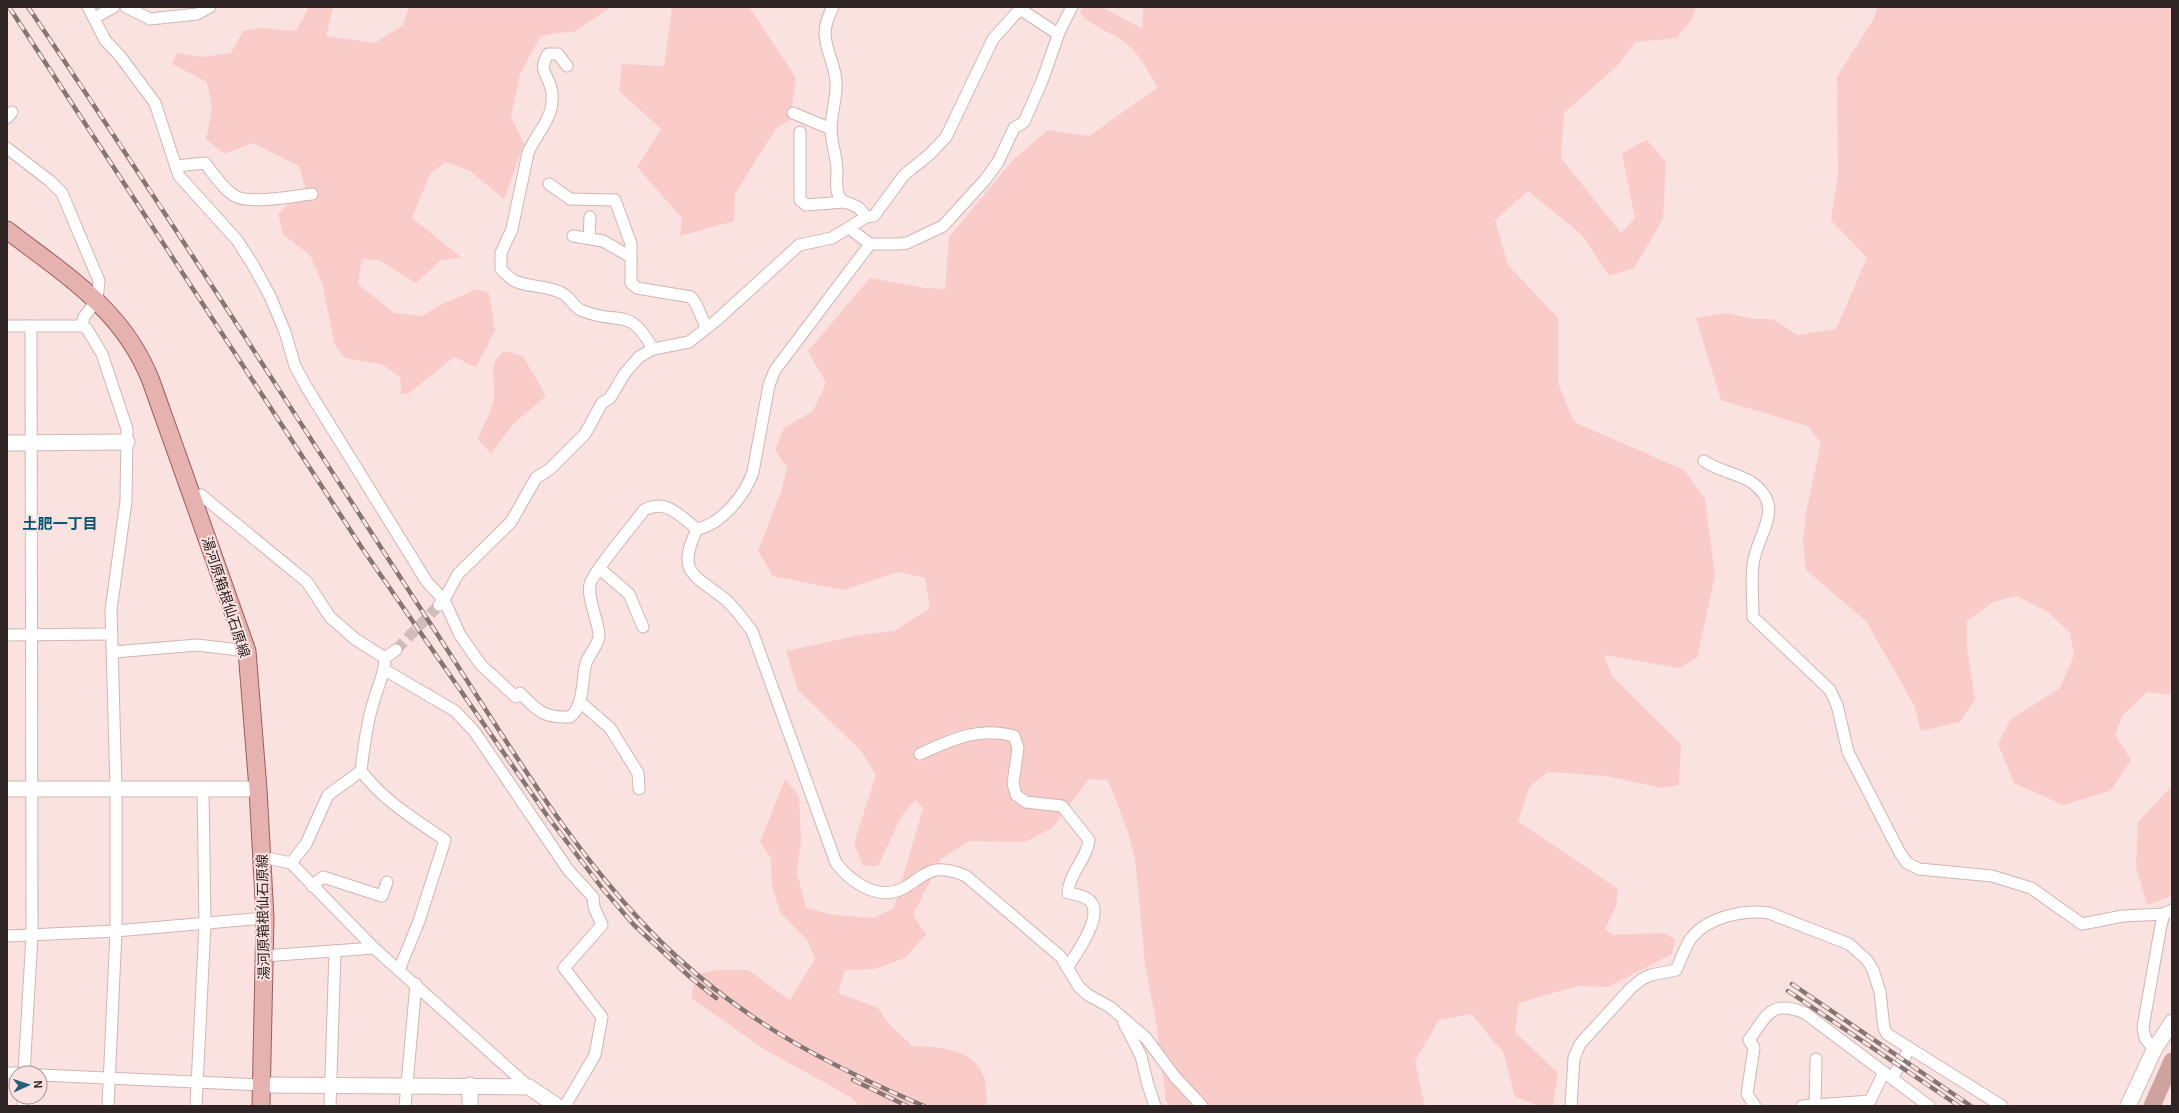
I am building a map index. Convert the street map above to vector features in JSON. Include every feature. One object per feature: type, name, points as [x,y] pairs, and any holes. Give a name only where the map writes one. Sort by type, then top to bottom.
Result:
[{"type":"main road","name":"湯河原箱根仙石原線","points":[[7,230],[97,300],[123,328],[144,364],[247,651],[258,789],[265,918],[261,1106]]},
{"type":"street","points":[[88,7],[105,40],[120,56],[155,103],[179,176],[236,240],[253,265],[270,296],[285,332],[295,366],[307,388],[427,582],[441,602],[460,635],[481,665],[516,697],[520,693]]},
{"type":"street","points":[[94,18],[114,7]]},
{"type":"street","points":[[126,7],[150,19],[197,14],[210,7]]},
{"type":"street","points":[[833,7],[826,20],[824,33],[836,81],[837,96],[831,129],[838,169],[837,190],[839,198],[844,202]]},
{"type":"street","points":[[849,228],[870,244],[907,243],[942,226],[966,202],[998,162],[1014,128],[1024,122],[1042,81],[1058,34],[1072,7]]},
{"type":"street","points":[[441,602],[458,574],[511,522],[536,478],[550,469],[585,434],[602,403],[610,398],[626,373],[639,357],[653,349],[689,342],[799,245],[832,238],[866,217],[874,216],[904,174],[930,154],[946,137],[993,39],[1019,8],[1058,34]]},
{"type":"street","points":[[566,66],[558,54],[548,54],[543,62],[543,72],[552,89],[551,109],[532,142],[528,153],[512,229],[501,253],[501,269],[514,281],[536,285],[566,296],[572,304],[580,310],[603,317],[623,318],[635,323],[644,332],[653,349]]},
{"type":"street","points":[[793,113],[831,129]]},
{"type":"street","points":[[800,132],[800,200],[806,205],[844,202],[852,204],[861,209],[866,217]]},
{"type":"street","points":[[7,148],[50,181],[62,193],[99,281],[97,300],[84,316],[82,326]]},
{"type":"street","points":[[176,166],[205,163],[227,189],[237,197],[268,200],[312,194]]},
{"type":"street","points":[[549,184],[570,199],[615,200],[631,244],[631,283],[637,288],[691,297],[696,304],[706,327]]},
{"type":"street","points":[[589,238],[590,217]]},
{"type":"street","points":[[573,236],[603,241],[631,257]]},
{"type":"street","points":[[510,683],[539,712],[549,716],[570,717],[576,712],[580,702],[586,662],[599,638],[590,585],[600,569],[644,510],[651,506],[658,504],[666,506],[697,529],[706,527],[724,514],[749,485],[754,472],[769,385],[775,370],[870,244]]},
{"type":"street","points":[[7,326],[82,326],[87,329],[102,354],[127,429],[126,501],[111,610],[114,652],[116,931],[108,1106]]},
{"type":"street","points":[[24,1065],[32,935],[31,326]]},
{"type":"street","points":[[7,443],[127,442]]},
{"type":"street","points":[[1704,461],[1751,482],[1762,492],[1768,503],[1770,514],[1753,564],[1753,617],[1830,690],[1837,705],[1848,752],[1900,853],[1907,863],[1919,869],[1992,876],[2031,888],[2082,924],[2123,916],[2168,912],[2143,1027],[2145,1038],[2154,1050]]},
{"type":"street","points":[[201,495],[307,582],[330,617],[355,639],[385,658]]},
{"type":"street","points":[[697,529],[691,542],[689,566],[693,575],[726,600],[752,631],[836,863],[846,876],[864,887],[880,892],[892,892],[902,889],[921,876],[936,870],[961,874],[1061,957],[1079,987],[1088,995],[1110,1007],[1146,1038],[1175,1077],[1202,1106]]},
{"type":"street","points":[[600,569],[629,594],[643,627]]},
{"type":"street","points":[[7,635],[112,634]]},
{"type":"street","points":[[114,652],[197,645],[247,651]]},
{"type":"street","points":[[385,658],[396,650]]},
{"type":"street","points":[[385,658],[385,670],[375,696],[366,732],[361,771],[373,788],[394,807],[445,840],[419,921],[399,970]]},
{"type":"street","points":[[385,670],[455,711],[474,731],[569,871],[593,897],[594,907],[602,925],[564,968],[602,1017],[595,1055],[565,1106]]},
{"type":"street","points":[[580,702],[610,728],[638,773],[640,789]]},
{"type":"street","points":[[920,754],[966,734],[1005,733],[1014,736],[1018,748],[1013,783],[1016,795],[1026,802],[1062,806],[1089,840],[1088,850],[1068,885],[1068,893],[1087,898],[1092,903],[1094,911],[1093,921],[1086,937],[1067,968]]},
{"type":"street","points":[[291,863],[306,844],[328,795],[361,771]]},
{"type":"street","points":[[7,789],[258,789]]},
{"type":"street","points":[[196,1106],[205,924],[203,789]]},
{"type":"street","points":[[262,857],[291,863],[374,948],[416,984],[528,1087],[557,1106]]},
{"type":"street","points":[[312,886],[323,877],[382,896],[387,882]]},
{"type":"street","points":[[1571,1106],[1574,1058],[1580,1044],[1631,988],[1651,975],[1676,970],[1692,938],[1702,928],[1722,917],[1757,911],[1769,913],[1849,944],[1857,950],[1867,960],[1877,980],[1884,1028],[1887,1034],[2002,1106]]},
{"type":"street","points":[[7,936],[116,931],[265,918]]},
{"type":"street","points":[[264,956],[374,948]]},
{"type":"street","points":[[330,1106],[332,1085],[335,951]]},
{"type":"street","points":[[405,1106],[416,984]]},
{"type":"street","points":[[1755,1106],[1747,1094],[1754,1048],[1749,1040],[1770,1011],[1782,1007],[1805,1013],[1929,1106]]},
{"type":"street","points":[[1121,1017],[1141,1056],[1148,1086],[1155,1106]]},
{"type":"street","points":[[2128,1106],[2154,1050],[2172,1022]]},
{"type":"street","points":[[1802,1106],[1870,1101],[1888,1075],[1910,1048]]},
{"type":"street","points":[[1815,1104],[1816,1059]]},
{"type":"street","points":[[48,1075],[262,1085],[470,1085],[528,1087]]},
{"type":"street","points":[[470,1085],[470,1106]]},
{"type":"shaded area","points":[[309,7],[333,7],[326,36],[375,43],[403,25],[409,7],[611,7],[574,32],[556,33],[540,37],[520,74],[511,116],[524,144],[504,199],[470,171],[445,162],[430,174],[412,218],[461,257],[441,260],[416,283],[379,260],[362,259],[358,284],[394,313],[422,316],[440,305],[477,289],[489,293],[495,330],[476,367],[454,357],[408,394],[401,394],[400,377],[383,365],[345,358],[335,345],[322,283],[310,255],[283,235],[278,214],[305,187],[299,166],[253,143],[224,154],[206,139],[212,109],[207,82],[172,64],[177,53],[202,57],[231,53],[243,31],[262,28],[296,31]]},
{"type":"shaded area","points":[[672,7],[749,7],[796,78],[790,120],[776,128],[735,194],[734,221],[680,236],[682,218],[637,167],[661,129],[619,91],[622,64],[664,66]]},
{"type":"shaded area","points":[[1082,7],[1101,7],[1142,28],[1143,7],[1696,7],[1692,19],[1677,38],[1635,42],[1617,66],[1564,113],[1561,158],[1621,233],[1635,218],[1622,153],[1647,140],[1666,162],[1663,219],[1634,268],[1609,276],[1582,235],[1528,191],[1495,220],[1508,265],[1558,318],[1558,383],[1574,422],[1684,470],[1705,499],[1715,576],[1697,658],[1679,668],[1604,655],[1612,676],[1681,744],[1679,785],[1662,788],[1606,776],[1548,772],[1530,786],[1518,821],[1618,889],[1616,906],[1605,929],[1613,935],[1663,933],[1675,939],[1672,954],[1608,987],[1577,986],[1519,1003],[1515,1032],[1558,1073],[1553,1106],[1540,1106],[1515,1097],[1503,1051],[1493,1041],[1472,1014],[1439,1020],[1415,1061],[1425,1106],[1170,1106],[1166,1101],[1156,1022],[1145,963],[1135,858],[1128,832],[1108,780],[1089,779],[1052,828],[1025,842],[970,841],[941,859],[913,915],[926,934],[905,958],[875,969],[845,970],[838,993],[878,1008],[887,1022],[912,1046],[953,1050],[971,1059],[978,1066],[983,1075],[986,1086],[987,1106],[859,1106],[852,1098],[764,1049],[691,998],[696,974],[716,970],[748,970],[790,1000],[815,959],[808,941],[780,912],[772,886],[771,858],[760,842],[785,779],[799,796],[801,841],[797,872],[806,908],[835,915],[874,918],[894,908],[923,808],[915,800],[901,817],[878,866],[863,866],[854,843],[876,775],[861,751],[798,690],[786,651],[860,635],[894,631],[930,608],[925,578],[898,572],[843,590],[773,576],[758,551],[782,489],[787,468],[775,450],[784,428],[813,411],[826,383],[808,351],[870,278],[925,288],[945,289],[949,237],[1013,160],[1048,130],[1089,136],[1157,88],[1146,67],[1132,49],[1120,39],[1088,21],[1080,12]]},
{"type":"shaded area","points":[[1877,7],[2172,7],[2172,695],[2147,692],[2122,716],[2115,735],[2131,760],[2110,791],[2063,805],[2014,783],[1998,744],[2010,720],[2060,688],[2074,655],[2070,633],[2048,612],[2017,596],[1993,602],[1967,621],[1967,649],[1975,699],[1960,722],[1921,731],[1914,705],[1866,621],[1806,570],[1803,542],[1806,513],[1821,443],[1808,426],[1721,400],[1696,318],[1726,313],[1753,319],[1773,319],[1797,335],[1836,329],[1867,258],[1831,220],[1838,174],[1837,77],[1874,18]]},
{"type":"shaded area","points":[[504,351],[523,356],[546,396],[513,424],[491,454],[478,439],[493,403],[494,367],[499,356]]},
{"type":"shaded area","points":[[2172,786],[2172,896],[2147,905],[2136,867],[2138,822]]},
{"type":"waterway","points":[[2152,1106],[2172,1061]]},
{"type":"tunnel","points":[[396,650],[439,605]]},
{"type":"railway","points":[[9,7],[362,548],[548,817],[602,888],[634,925],[691,978],[716,998]]},
{"type":"railway","points":[[28,7],[180,236],[513,752],[574,840],[606,881],[640,920],[677,957],[705,982],[734,1004],[764,1024],[825,1059],[857,1076],[924,1106]]},
{"type":"railway","points":[[1792,984],[1971,1106]]},
{"type":"railway","points":[[1788,991],[1959,1106]]},
{"type":"railway","points":[[853,1080],[907,1106]]},
{"type":"district","name":"土肥一丁目","points":[[60,524]]}]
